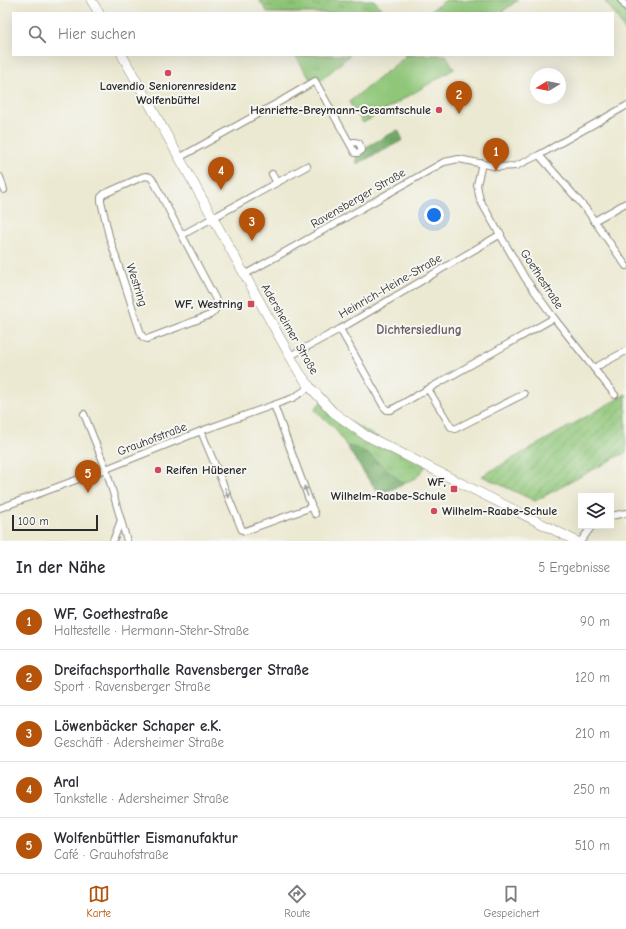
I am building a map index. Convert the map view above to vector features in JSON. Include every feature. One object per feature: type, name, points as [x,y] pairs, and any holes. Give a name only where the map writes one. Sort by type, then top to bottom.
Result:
[{"type":"main road","points":[[91,0],[97,12]]},
{"type":"main road","name":"Adersheimer Straße","points":[[123,56],[299,372],[310,387],[333,412],[365,435],[576,541]]},
{"type":"street","points":[[621,0],[626,7]]},
{"type":"street","points":[[179,158],[315,81],[350,143]]},
{"type":"street","name":"Ravensberger Straße","points":[[244,275],[437,165],[456,159],[498,167],[511,167],[521,164],[626,106]]},
{"type":"street","points":[[539,155],[586,209],[626,266]]},
{"type":"street","name":"Goethestraße","points":[[485,164],[477,180],[477,190],[480,200],[526,278],[554,318],[616,395]]},
{"type":"street","points":[[182,234],[308,166]]},
{"type":"street","points":[[272,174],[277,183]]},
{"type":"street","points":[[0,177],[4,190]]},
{"type":"street","name":"Westring","points":[[142,177],[150,177],[182,234],[215,298],[217,303],[216,310],[210,315],[150,339],[144,338],[141,334],[109,236],[101,205],[101,198],[104,194],[142,177]]},
{"type":"street","points":[[594,221],[626,203]]},
{"type":"street","name":"Heinrich-Heine-Straße","points":[[290,356],[340,329],[501,234]]},
{"type":"street","points":[[340,329],[387,410],[397,408],[554,318]]},
{"type":"street","points":[[594,368],[626,351]]},
{"type":"street","name":"Grauhofstraße","points":[[0,508],[106,469],[201,431],[293,398],[310,387]]},
{"type":"street","points":[[428,389],[451,427],[455,429],[524,394]]},
{"type":"street","points":[[274,405],[315,514]]},
{"type":"street","points":[[84,414],[106,469],[127,541]]},
{"type":"street","points":[[201,431],[242,530],[245,531],[309,508],[311,505]]},
{"type":"street","points":[[614,515],[626,513]]},
{"type":"street","points":[[113,541],[121,520]]},
{"type":"street","points":[[581,541],[590,529]]},
{"type":"green space","points":[[259,0],[374,0],[384,12],[267,12]]},
{"type":"green space","points":[[446,0],[518,0],[503,12],[430,11]]},
{"type":"green space","points":[[604,0],[626,0],[626,32],[614,12]]},
{"type":"green space","points":[[296,56],[349,56],[320,81],[310,79]]},
{"type":"green space","points":[[447,56],[454,69],[363,123],[349,102],[405,57]]},
{"type":"green space","points":[[398,130],[403,140],[357,164],[356,156],[364,151],[366,147]]},
{"type":"green space","points":[[626,394],[626,452],[535,501],[482,476]]},
{"type":"green space","points":[[322,401],[333,412],[426,466],[416,478],[403,483],[402,485],[387,491],[377,490],[366,476],[335,428],[315,410],[315,408]]},
{"type":"green space","points":[[347,446],[362,451],[384,466],[403,483],[402,485],[387,491],[377,490],[366,476]]},
{"type":"place","name":"Lavendio Seniorenresidenz Wolfenbüttel","points":[[168,73]]},
{"type":"place","name":"Henriette-Breymann-Gesamtschule","points":[[439,110]]},
{"type":"place","name":"Dreifachsporthalle Ravensberger Straße","points":[[459,114]]},
{"type":"place","name":"WF, Goethestraße","points":[[496,171]]},
{"type":"place","name":"Aral","points":[[221,190]]},
{"type":"place","name":"Löwenbäcker Schaper e.K.","points":[[252,241]]},
{"type":"place","name":"WF, Westring","points":[[251,304]]},
{"type":"place","name":"Reifen Hübener","points":[[158,470]]},
{"type":"place","name":"WF, Wilhelm-Raabe-Schule","points":[[454,489]]},
{"type":"place","name":"Wolfenbüttler Eismanufaktur","points":[[88,493]]},
{"type":"place","name":"Wilhelm-Raabe-Schule","points":[[434,511]]},
{"type":"district","name":"Dichtersiedlung","points":[[419,329]]}]
